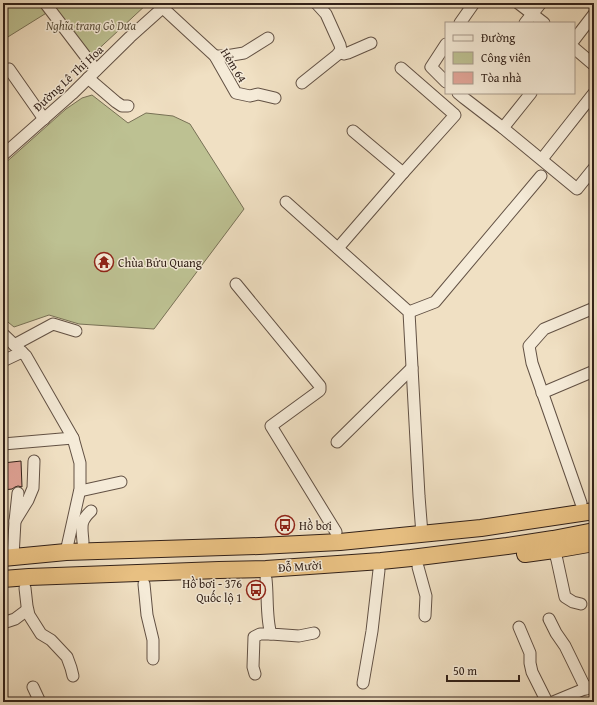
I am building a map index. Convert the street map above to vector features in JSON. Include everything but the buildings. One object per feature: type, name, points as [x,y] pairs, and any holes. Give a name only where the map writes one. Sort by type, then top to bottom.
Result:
[{"type":"highway","name":"Đỗ Mười","points":[[8,553],[73,546],[336,532],[481,528],[590,505]]},
{"type":"highway","name":"Đỗ Mười","points":[[73,546],[252,546],[333,542],[422,529]]},
{"type":"highway","name":"Đỗ Mười","points":[[3,579],[266,569],[381,561],[499,547],[594,531]]},
{"type":"highway","name":"Đỗ Mười","points":[[3,590],[266,579],[418,567],[554,550],[594,543]]},
{"type":"street","points":[[45,3],[92,74],[116,102],[122,106],[128,106]]},
{"type":"street","points":[[302,83],[340,52],[341,48],[326,14],[316,3]]},
{"type":"street","points":[[461,22],[474,3]]},
{"type":"street","points":[[518,3],[543,22]]},
{"type":"street","points":[[526,22],[541,3]]},
{"type":"street","name":"Đường Lê Thị Hoa","points":[[3,155],[72,94],[130,37],[166,5]]},
{"type":"street","name":"Hẻm 64","points":[[166,5],[190,33],[215,56],[236,93],[250,96],[258,94],[275,98]]},
{"type":"street","points":[[575,39],[594,14]]},
{"type":"street","points":[[215,56],[244,53],[268,38]]},
{"type":"street","points":[[340,52],[344,54],[348,53],[371,43]]},
{"type":"street","points":[[445,45],[430,67],[445,81]]},
{"type":"street","points":[[575,49],[594,65]]},
{"type":"street","points":[[338,248],[403,173],[456,116],[401,68]]},
{"type":"street","points":[[9,69],[44,119]]},
{"type":"street","points":[[542,159],[594,93]]},
{"type":"street","points":[[503,128],[530,94]]},
{"type":"street","points":[[463,95],[577,189],[594,168]]},
{"type":"street","points":[[354,131],[403,173]]},
{"type":"street","points":[[409,312],[435,302],[541,176]]},
{"type":"street","points":[[286,202],[409,312],[422,529]]},
{"type":"street","points":[[236,284],[320,386],[319,391],[271,426],[336,532]]},
{"type":"street","points":[[590,505],[542,393],[532,363],[529,346],[544,329],[594,308]]},
{"type":"street","points":[[3,361],[53,324],[76,331]]},
{"type":"street","points":[[3,334],[26,356],[73,438],[80,462],[80,491],[73,546]]},
{"type":"street","points":[[337,442],[412,368]]},
{"type":"street","points":[[542,393],[594,371]]},
{"type":"street","points":[[3,444],[73,438]]},
{"type":"street","points":[[15,521],[28,500],[33,488],[34,461]]},
{"type":"street","points":[[80,491],[121,482]]},
{"type":"street","points":[[8,553],[15,521],[18,493]]},
{"type":"street","points":[[73,546],[85,516],[91,511]]},
{"type":"street","points":[[554,550],[565,597],[573,602],[581,604]]},
{"type":"street","points":[[418,567],[426,596],[425,616]]},
{"type":"street","points":[[364,683],[380,570]]},
{"type":"street","points":[[266,579],[268,591],[268,627],[271,634]]},
{"type":"street","points":[[144,584],[147,615],[152,640],[152,659]]},
{"type":"street","points":[[24,588],[29,615],[41,634],[51,640],[67,657],[72,668],[73,676]]},
{"type":"street","points":[[3,623],[16,619],[27,610]]},
{"type":"street","points":[[549,619],[556,633],[590,687],[553,702]]},
{"type":"street","points":[[519,627],[530,653],[532,672],[547,702]]},
{"type":"street","points":[[255,674],[253,667],[254,637],[260,634],[299,636],[314,633]]},
{"type":"street","points":[[33,687],[40,702]]},
{"type":"green space","name":"Nghĩa trang Gò Dưa","points":[[3,3],[148,3],[90,57],[48,12],[3,40]]},
{"type":"green space","name":"Chùa Bửu Quang","points":[[92,95],[128,123],[146,113],[173,116],[190,124],[244,209],[154,329],[79,324],[49,315],[14,327],[3,318],[3,165],[66,109],[82,98]]},
{"type":"place","name":"Chùa Bửu Quang","points":[[104,262]]},
{"type":"place","name":"Hồ bơi","points":[[285,525]]},
{"type":"place","name":"Hồ bơi - 376 Quốc lộ 1","points":[[256,590]]}]
